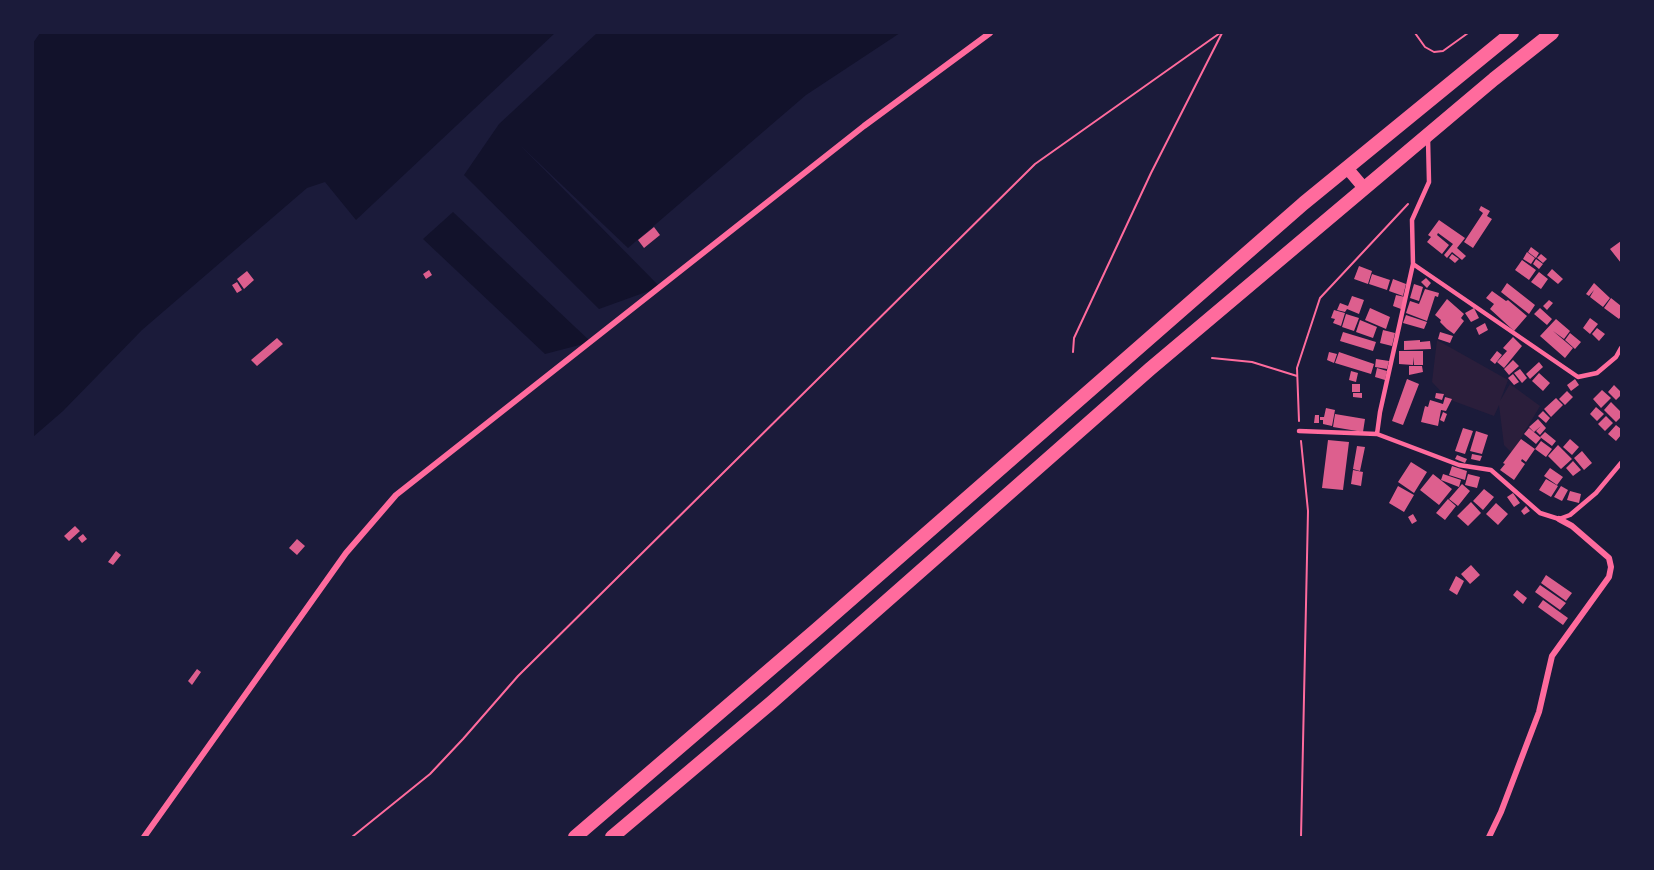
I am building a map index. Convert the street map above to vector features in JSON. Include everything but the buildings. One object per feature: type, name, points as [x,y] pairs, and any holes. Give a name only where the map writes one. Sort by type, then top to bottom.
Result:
[{"type":"main road","points":[[575,837],[1347,168],[1512,33]]},
{"type":"main road","points":[[612,837],[772,702],[1150,369],[1552,33]]},
{"type":"main road","points":[[1347,168],[1364,188]]},
{"type":"street","points":[[144,837],[346,553],[396,495],[855,134],[990,33]]},
{"type":"street","points":[[1489,837],[1501,812],[1539,712],[1552,657],[1610,577],[1609,558],[1572,526],[1559,519]]},
{"type":"lane","points":[[1377,434],[1413,264],[1412,220],[1430,182],[1428,135]]},
{"type":"lane","points":[[1413,264],[1578,377],[1597,373],[1616,357],[1621,348]]},
{"type":"lane","points":[[1299,431],[1377,434],[1459,465],[1491,470],[1540,513],[1559,519],[1570,515],[1596,493],[1621,463]]},
{"type":"path","points":[[1073,352],[1074,338],[1098,286],[1221,33]]},
{"type":"path","points":[[351,837],[430,774],[463,740],[518,676],[1035,164],[1221,33]]},
{"type":"path","points":[[1415,33],[1425,47],[1434,52],[1443,51],[1468,33]]},
{"type":"path","points":[[1301,837],[1308,511],[1299,431],[1297,368],[1320,298],[1411,201]]},
{"type":"path","points":[[1212,358],[1252,362],[1297,376]]},
{"type":"shaded area","points":[[40,33],[555,33],[356,220],[325,182],[307,188],[142,330],[63,411],[33,437],[33,43]]},
{"type":"shaded area","points":[[597,33],[900,33],[806,95],[628,248],[520,145],[660,287],[599,309],[464,175],[499,124]]},
{"type":"shaded area","points":[[453,212],[591,342],[545,354],[423,239]]},
{"type":"shaded area","points":[[1437,340],[1508,380],[1500,401],[1510,384],[1540,406],[1512,453],[1504,445],[1499,405],[1494,416],[1448,399],[1432,382]]}]
